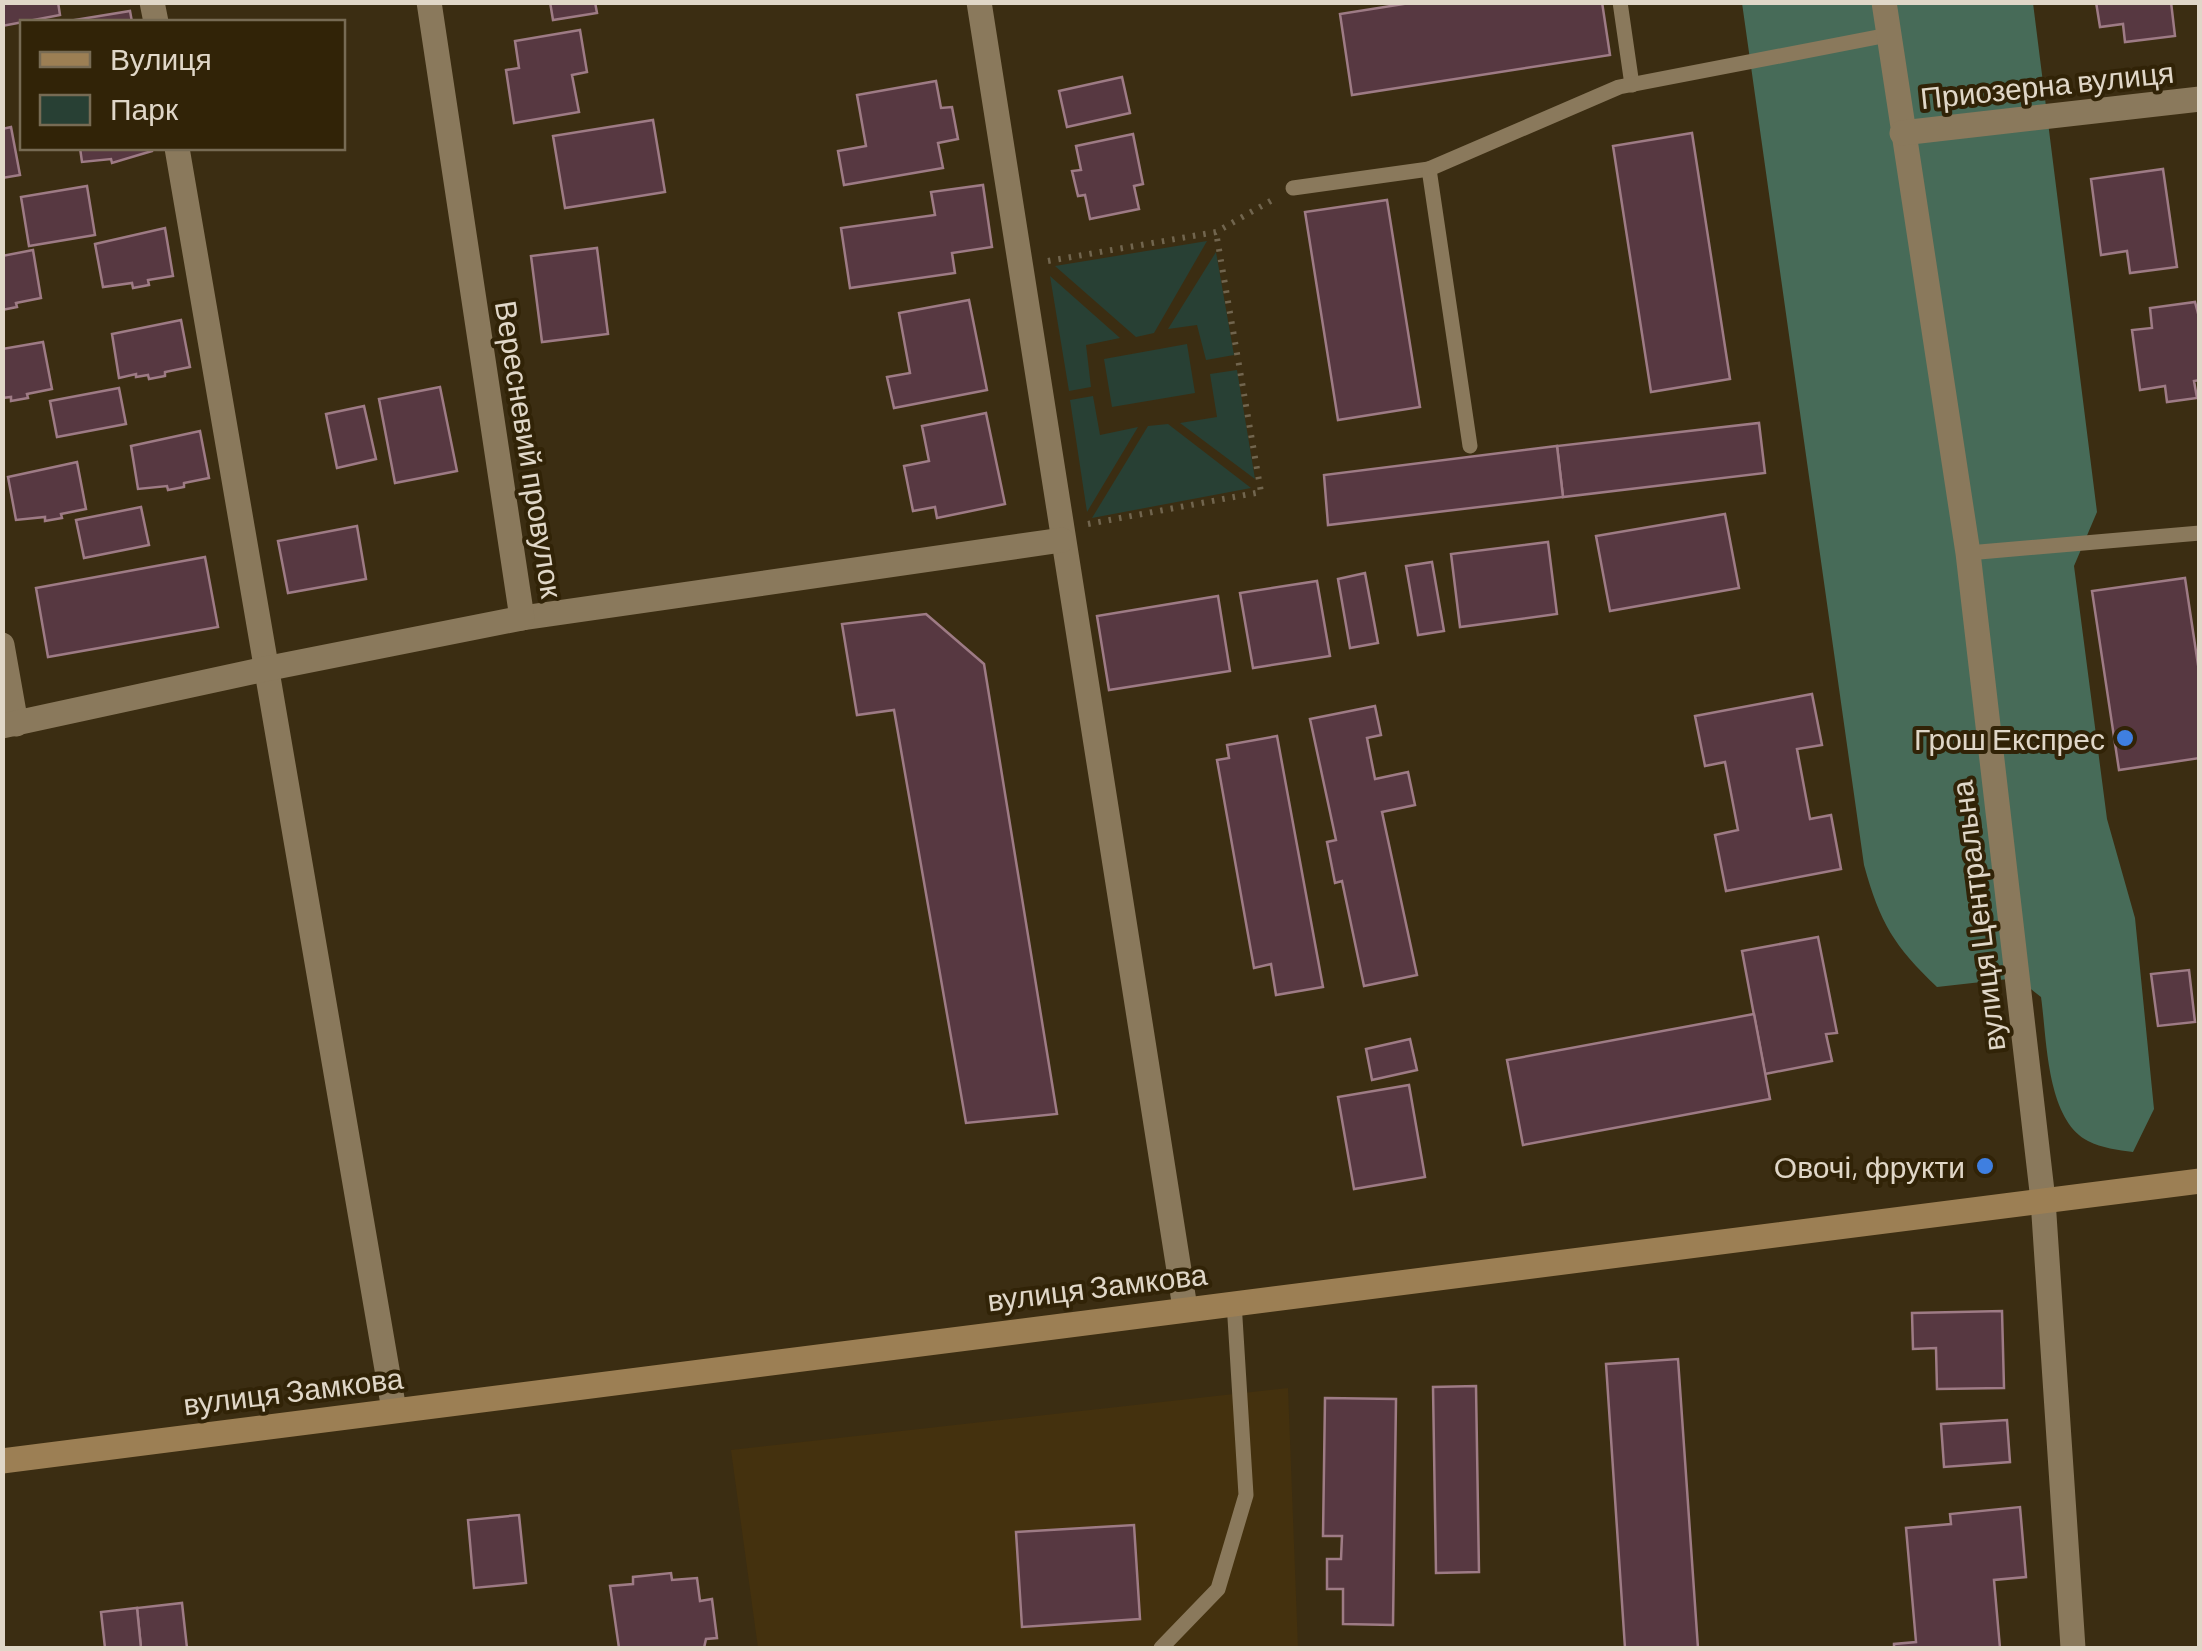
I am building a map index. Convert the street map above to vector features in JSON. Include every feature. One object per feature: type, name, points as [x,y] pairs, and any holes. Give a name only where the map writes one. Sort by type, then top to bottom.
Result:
[{"type":"street","name":"Вересневий провулок","points":[[9,725],[265,668],[522,618],[429,2]]},
{"type":"street","points":[[979,2],[1184,1308]]},
{"type":"street","name":"вулиця Центральна","points":[[1884,2],[1968,553],[2043,1200],[2073,1648]]},
{"type":"street","name":"Приозерна вулиця","points":[[1902,132],[2200,99]]},
{"type":"street","points":[[177,150],[394,1410]]},
{"type":"street","points":[[522,618],[1061,535]]},
{"type":"street","points":[[2,644],[9,725]]},
{"type":"street","name":"вулиця Замкова","points":[[2,1461],[2200,1180]]},
{"type":"lane","points":[[1620,2],[1632,85]]},
{"type":"lane","points":[[1293,188],[1429,169],[1619,87],[1888,35]]},
{"type":"lane","points":[[1429,169],[1470,446]]},
{"type":"lane","points":[[1968,553],[2200,533]]},
{"type":"lane","points":[[1161,1648],[1218,1588],[1246,1494],[1234,1302]]},
{"type":"path","points":[[1020,266],[1216,232],[1293,188]]},
{"type":"path","points":[[1061,535],[1261,492],[1216,232]]},
{"type":"shaded area","points":[[1288,1388],[1298,1648],[758,1648],[731,1450]]},
{"type":"green space","points":[[1742,3],[2033,3],[2097,512],[2074,566],[2107,819],[2135,918],[2154,1109],[2133,1152],[2088,1141],[2064,1115],[2051,1076],[2041,997],[2017,978],[1937,987],[1890,932],[1870,885],[1864,865]]},
{"type":"green space","points":[[1207,241],[1154,333],[1136,337],[1055,266]]},
{"type":"green space","points":[[1216,252],[1234,355],[1206,360],[1197,325],[1168,329]]},
{"type":"green space","points":[[1050,276],[1120,338],[1086,345],[1091,387],[1069,391]]},
{"type":"green space","points":[[1187,344],[1195,393],[1112,407],[1104,359]]},
{"type":"green space","points":[[1237,370],[1255,479],[1180,423],[1217,417],[1210,374]]},
{"type":"green space","points":[[1093,396],[1100,435],[1138,427],[1087,512],[1070,400]]},
{"type":"green space","points":[[1168,424],[1251,488],[1092,518],[1148,426]]},
{"type":"building","points":[[2,2],[58,2],[60,15],[2,26]]},
{"type":"building","points":[[550,2],[595,2],[597,13],[553,20]]},
{"type":"building","points":[[1416,2],[1602,2],[1610,55],[1352,95],[1340,14]]},
{"type":"building","points":[[2096,2],[2171,2],[2175,36],[2125,42],[2123,24],[2100,27]]},
{"type":"building","points":[[130,11],[132,20],[75,20]]},
{"type":"building","points":[[580,30],[587,72],[572,75],[579,112],[514,123],[506,70],[519,68],[515,41]]},
{"type":"building","points":[[1122,77],[1130,113],[1067,127],[1059,91]]},
{"type":"building","points":[[936,81],[941,108],[952,107],[958,139],[938,143],[943,168],[844,185],[838,151],[866,146],[857,95]]},
{"type":"building","points":[[653,120],[665,192],[565,208],[553,136]]},
{"type":"building","points":[[11,127],[20,175],[2,178],[2,129]]},
{"type":"building","points":[[1692,133],[1730,379],[1651,392],[1613,146]]},
{"type":"building","points":[[1133,134],[1143,184],[1134,186],[1139,209],[1090,219],[1085,195],[1078,196],[1072,171],[1081,170],[1076,146]]},
{"type":"building","points":[[80,150],[152,150],[112,163],[111,159],[82,162]]},
{"type":"building","points":[[2163,169],[2177,267],[2130,273],[2127,251],[2101,255],[2091,179]]},
{"type":"building","points":[[983,185],[992,247],[952,253],[955,273],[850,288],[841,228],[935,215],[931,192]]},
{"type":"building","points":[[87,186],[95,235],[29,246],[21,197]]},
{"type":"building","points":[[1387,200],[1420,407],[1338,420],[1305,212]]},
{"type":"building","points":[[165,228],[173,276],[148,280],[149,285],[133,288],[132,283],[103,287],[95,244]]},
{"type":"building","points":[[597,248],[608,334],[542,342],[531,256]]},
{"type":"building","points":[[33,250],[41,298],[2,310],[2,256]]},
{"type":"building","points":[[969,300],[987,390],[894,408],[887,377],[910,373],[899,313]]},
{"type":"building","points":[[2195,302],[2200,321],[2200,380],[2194,381],[2197,398],[2167,402],[2165,386],[2140,390],[2132,330],[2152,328],[2150,308]]},
{"type":"building","points":[[181,320],[190,367],[149,379],[148,375],[136,374],[119,378],[112,334]]},
{"type":"building","points":[[43,342],[52,389],[27,394],[28,398],[2,398],[2,349]]},
{"type":"building","points":[[440,387],[457,471],[395,483],[379,399]]},
{"type":"building","points":[[119,388],[126,424],[57,437],[50,401]]},
{"type":"building","points":[[364,406],[376,459],[337,468],[326,414]]},
{"type":"building","points":[[986,413],[1005,504],[937,518],[935,507],[913,511],[904,466],[929,461],[922,426]]},
{"type":"building","points":[[1759,423],[1765,473],[1563,497],[1557,446]]},
{"type":"building","points":[[200,431],[209,478],[168,490],[167,486],[138,489],[131,446]]},
{"type":"building","points":[[1557,446],[1563,497],[1328,525],[1324,475]]},
{"type":"building","points":[[77,462],[86,509],[45,521],[45,517],[16,520],[8,477]]},
{"type":"building","points":[[141,507],[149,545],[84,558],[76,520]]},
{"type":"building","points":[[1725,514],[1739,588],[1610,611],[1596,536]]},
{"type":"building","points":[[357,526],[366,579],[288,593],[278,541]]},
{"type":"building","points":[[1548,542],[1557,614],[1460,627],[1451,554]]},
{"type":"building","points":[[205,557],[218,627],[48,657],[36,588]]},
{"type":"building","points":[[1432,562],[1444,631],[1418,635],[1406,566]]},
{"type":"building","points":[[1365,573],[1378,643],[1350,648],[1338,579]]},
{"type":"building","points":[[2185,578],[2200,678],[2200,758],[2119,770],[2092,591]]},
{"type":"building","points":[[1317,581],[1330,656],[1253,668],[1240,593]]},
{"type":"building","points":[[1218,596],[1230,671],[1109,690],[1097,616]]},
{"type":"building","points":[[926,614],[984,664],[1057,1114],[966,1123],[894,710],[857,715],[842,624]]},
{"type":"building","points":[[1812,694],[1822,745],[1797,749],[1810,819],[1831,815],[1841,869],[1726,891],[1715,835],[1738,830],[1725,762],[1705,766],[1695,716]]},
{"type":"building","points":[[1375,706],[1381,735],[1367,738],[1375,779],[1408,772],[1415,805],[1382,812],[1417,975],[1364,986],[1342,881],[1335,883],[1327,842],[1336,840],[1310,719]]},
{"type":"building","points":[[1277,736],[1323,987],[1276,995],[1271,964],[1254,968],[1217,760],[1229,758],[1227,745]]},
{"type":"building","points":[[1818,937],[1837,1033],[1826,1034],[1832,1061],[1765,1074],[1742,951]]},
{"type":"building","points":[[2189,970],[2195,1022],[2158,1026],[2151,974]]},
{"type":"building","points":[[1754,1014],[1770,1099],[1523,1145],[1507,1060]]},
{"type":"building","points":[[1410,1039],[1417,1070],[1372,1080],[1366,1049]]},
{"type":"building","points":[[1409,1085],[1425,1177],[1354,1189],[1338,1097]]},
{"type":"building","points":[[2002,1311],[2004,1388],[1937,1389],[1936,1348],[1913,1349],[1912,1313]]},
{"type":"building","points":[[1678,1359],[1698,1648],[1625,1648],[1606,1364]]},
{"type":"building","points":[[1476,1386],[1479,1572],[1436,1573],[1433,1387]]},
{"type":"building","points":[[1325,1398],[1396,1399],[1393,1625],[1343,1624],[1343,1589],[1327,1589],[1327,1559],[1341,1559],[1342,1536],[1323,1536]]},
{"type":"building","points":[[2007,1420],[2010,1462],[1944,1467],[1941,1424]]},
{"type":"building","points":[[2020,1507],[2026,1577],[1994,1580],[2000,1648],[1894,1648],[1894,1644],[1916,1642],[1906,1528],[1951,1524],[1950,1514]]},
{"type":"building","points":[[519,1515],[526,1583],[474,1588],[468,1520]]},
{"type":"building","points":[[1134,1525],[1140,1619],[1022,1627],[1016,1532]]},
{"type":"building","points":[[671,1573],[672,1580],[697,1578],[700,1601],[712,1599],[717,1638],[706,1639],[704,1648],[619,1648],[610,1586],[633,1584],[633,1577]]},
{"type":"building","points":[[182,1603],[187,1648],[141,1648],[137,1608]]},
{"type":"building","points":[[137,1608],[141,1648],[105,1648],[101,1612]]},
{"type":"place","name":"Грош Експрес","points":[[2125,738]]},
{"type":"place","name":"Овочі, фрукти","points":[[1985,1166]]}]
